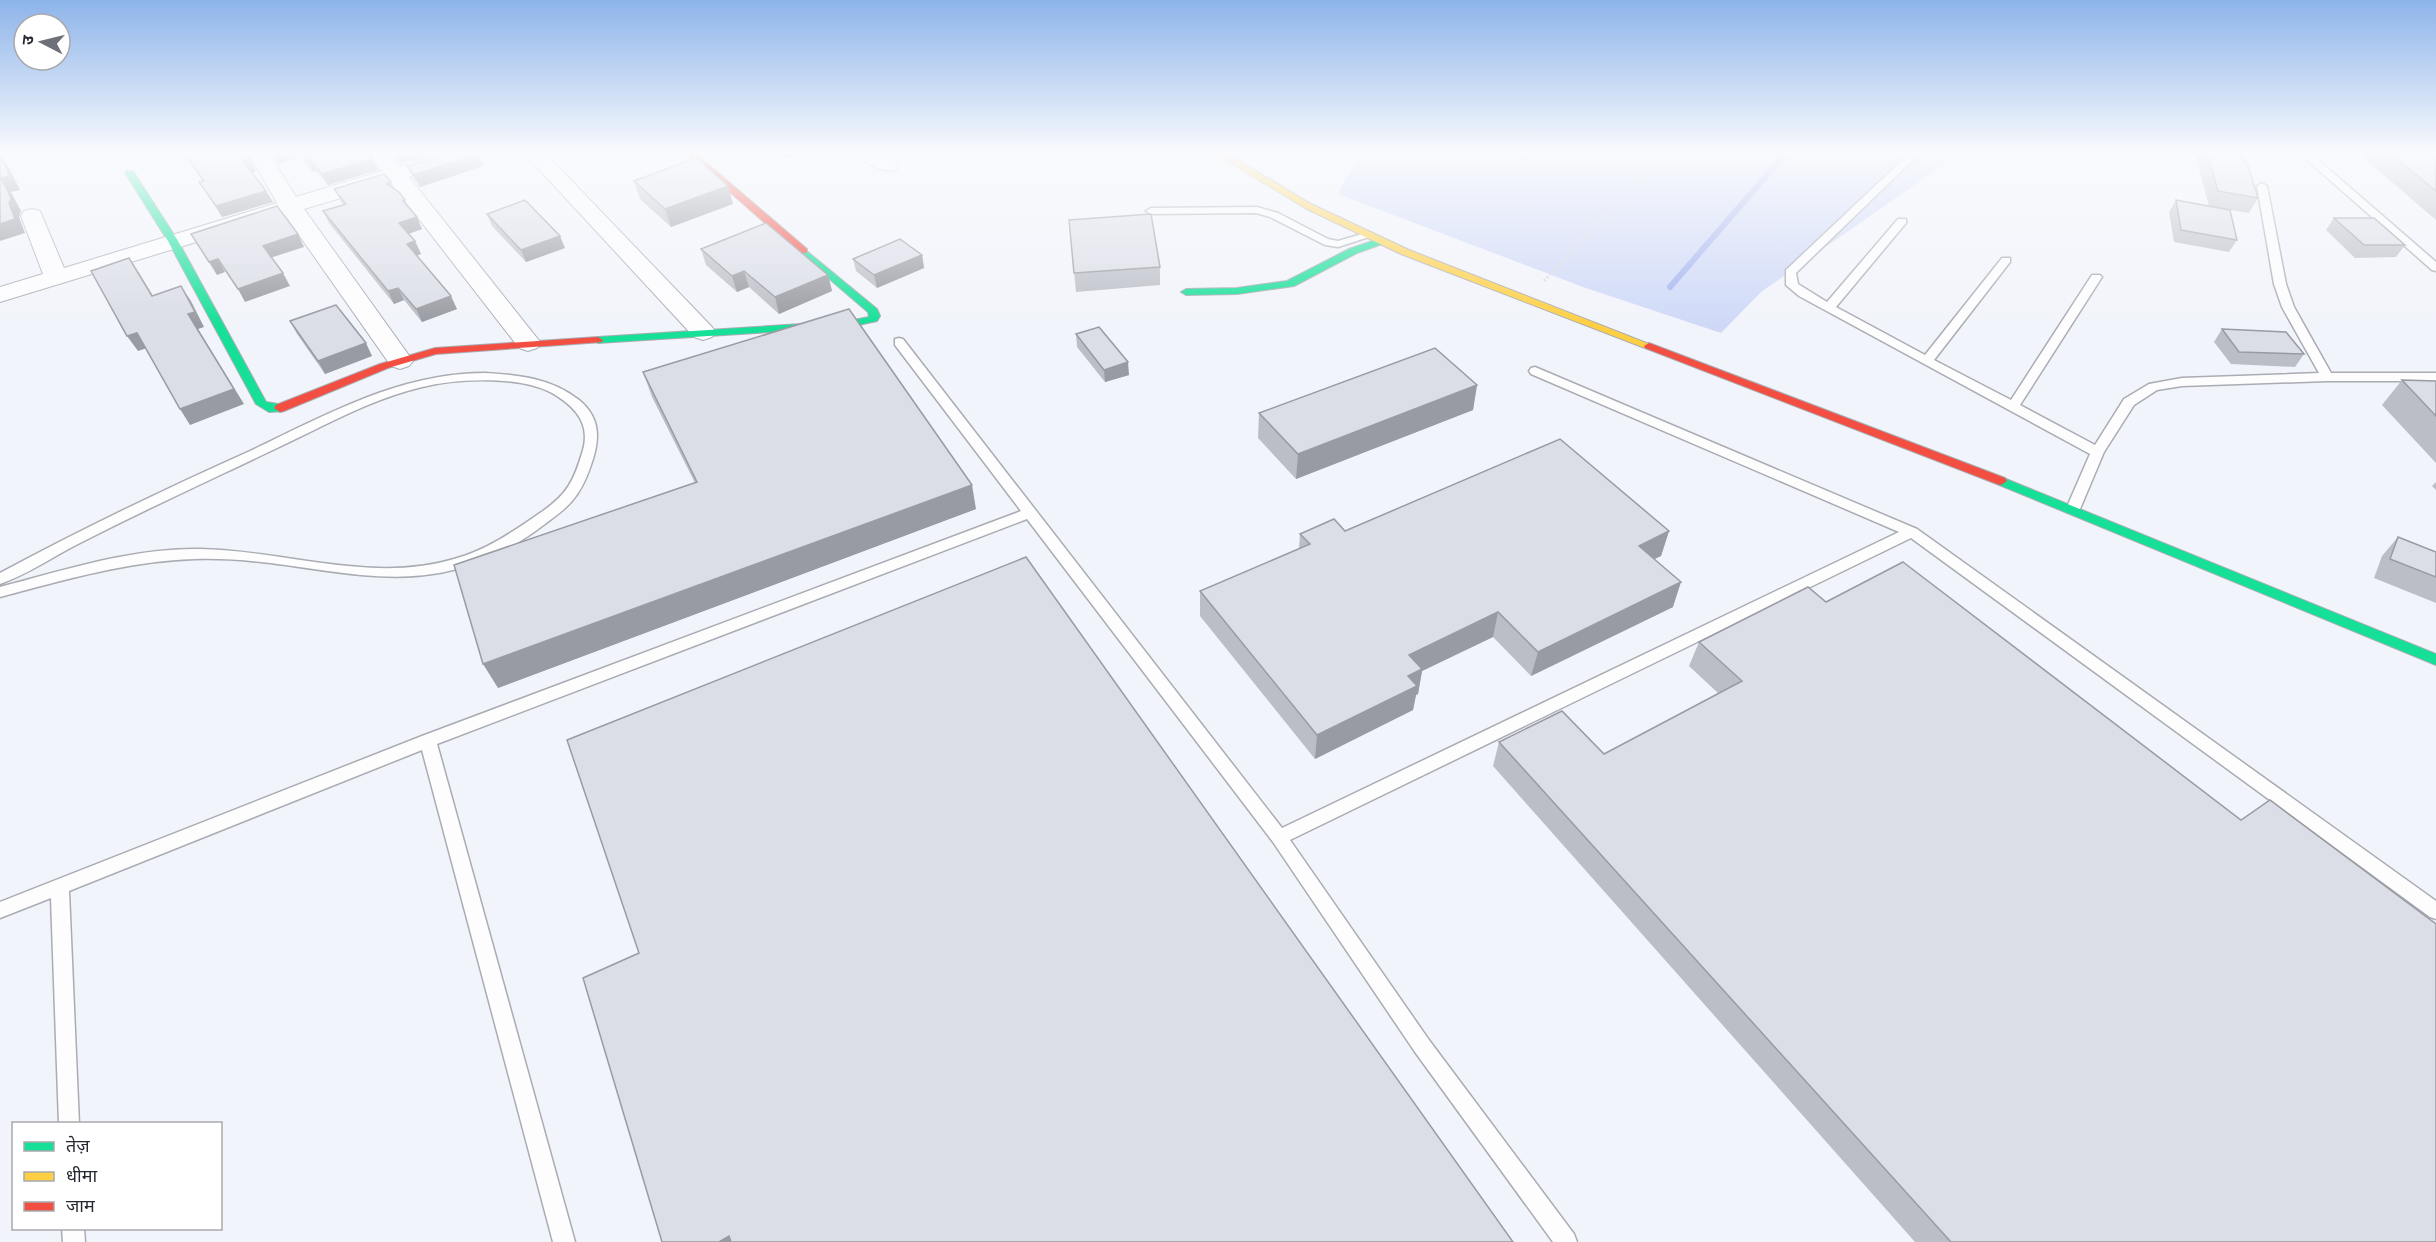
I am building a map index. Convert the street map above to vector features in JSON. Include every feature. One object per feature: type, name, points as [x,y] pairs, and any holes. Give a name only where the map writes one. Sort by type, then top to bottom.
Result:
[{"type":"street","points":[[153,210],[173,241],[262,404],[269,408],[280,408],[400,361],[435,351],[528,343],[849,324],[873,319],[875,315],[873,311],[756,210]]},
{"type":"street","points":[[0,295],[273,210]]},
{"type":"street","points":[[293,210],[400,361]]},
{"type":"street","points":[[425,210],[528,343]]},
{"type":"street","points":[[588,210],[703,332]]},
{"type":"street","points":[[1316,210],[1375,238],[1527,299],[2073,509],[2436,660]]},
{"type":"street","points":[[32,216],[56,278]]},
{"type":"street","points":[[1186,292],[1237,291],[1290,284],[1375,238]]},
{"type":"lane","points":[[1151,211],[1257,210],[1274,215],[1325,242],[1338,244],[1375,238]]},
{"type":"lane","points":[[1855,210],[1790,272],[1792,285],[1829,308],[2097,452]]},
{"type":"lane","points":[[2266,210],[2280,284],[2288,308],[2327,377]]},
{"type":"lane","points":[[2369,210],[2436,268]]},
{"type":"lane","points":[[1829,308],[1902,221]]},
{"type":"lane","points":[[1928,361],[2006,260]]},
{"type":"lane","points":[[2013,407],[2096,277]]},
{"type":"lane","points":[[899,342],[1279,837],[1422,1046],[1566,1242]]},
{"type":"lane","points":[[1535,371],[1912,532],[2436,911]]},
{"type":"lane","points":[[0,579],[87,532],[325,420],[415,386],[460,377],[518,379],[557,389],[586,412],[592,438],[572,495],[524,532],[488,551],[457,563],[406,573],[334,568],[221,554],[168,555],[116,564],[0,592]]},
{"type":"lane","points":[[2073,509],[2097,452],[2129,402],[2153,387],[2182,382],[2327,377],[2436,377]]},
{"type":"lane","points":[[0,910],[428,741],[1029,513]]},
{"type":"lane","points":[[1279,837],[1912,532]]},
{"type":"lane","points":[[428,741],[564,1242]]},
{"type":"lane","points":[[60,887],[69,1122]]},
{"type":"path","points":[[1527,299],[1610,210]]},
{"type":"shaded area","points":[[1380,210],[1879,210],[1761,292],[1721,333],[1583,287]]},
{"type":"building","points":[[0,210],[12,210],[15,219],[0,224]]},
{"type":"building","points":[[265,210],[280,210],[298,234],[263,246],[283,273],[238,289],[218,259],[209,262],[191,234]]},
{"type":"building","points":[[411,210],[417,217],[399,223],[415,241],[407,244],[451,296],[416,309],[398,288],[388,291],[323,211]]},
{"type":"building","points":[[498,210],[535,210],[560,236],[521,250],[487,214]]},
{"type":"building","points":[[2178,210],[2230,210],[2237,240],[2181,230]]},
{"type":"building","points":[[1151,214],[1160,267],[1074,273],[1069,220]]},
{"type":"building","points":[[2334,218],[2374,218],[2405,245],[2364,245]]},
{"type":"building","points":[[766,223],[828,275],[775,297],[744,271],[732,276],[701,249]]},
{"type":"building","points":[[900,239],[922,255],[874,275],[853,259]]},
{"type":"building","points":[[129,258],[152,296],[181,286],[195,312],[188,314],[234,389],[180,409],[137,333],[127,336],[91,271]]},
{"type":"building","points":[[336,305],[366,343],[318,361],[290,321]]},
{"type":"building","points":[[849,309],[972,485],[483,664],[454,565],[697,482],[643,372]]},
{"type":"building","points":[[1099,327],[1128,362],[1104,370],[1076,334]]},
{"type":"building","points":[[2222,329],[2286,332],[2304,354],[2239,352]]},
{"type":"building","points":[[1435,348],[1477,385],[1298,454],[1259,413]]},
{"type":"building","points":[[2402,380],[2436,381],[2436,416]]},
{"type":"building","points":[[1560,439],[1669,531],[1639,546],[1681,582],[1538,652],[1498,612],[1409,655],[1422,669],[1408,676],[1417,686],[1317,735],[1200,591],[1310,544],[1300,534],[1334,519],[1345,531]]},
{"type":"building","points":[[2398,537],[2436,552],[2436,577],[2390,559]]},
{"type":"building","points":[[1026,557],[1513,1242],[731,1242],[729,1236],[719,1242],[662,1242],[583,978],[639,953],[567,740]]},
{"type":"building","points":[[1903,562],[2241,820],[2270,800],[2436,924],[2436,1242],[1951,1242],[1499,742],[1562,711],[1604,754],[1742,681],[1699,642],[1808,587],[1826,602]]},
{"type":"waterway","points":[[1670,287],[1737,210]]},
{"type":"traffic: fast","points":[[153,210],[173,241],[262,404],[269,408],[280,408]]},
{"type":"traffic: fast","points":[[1186,292],[1237,291],[1290,284],[1353,251],[1381,241]]},
{"type":"traffic: fast","points":[[598,340],[849,324],[873,319],[875,316],[873,311],[803,251]]},
{"type":"traffic: fast","points":[[2001,481],[2436,660]]},
{"type":"traffic: slow","points":[[1316,210],[1405,252],[1649,346]]},
{"type":"traffic: jam","points":[[756,210],[803,251]]},
{"type":"traffic: jam","points":[[280,408],[384,366],[435,351],[598,340]]},
{"type":"traffic: jam","points":[[1649,346],[2001,481]]}]
